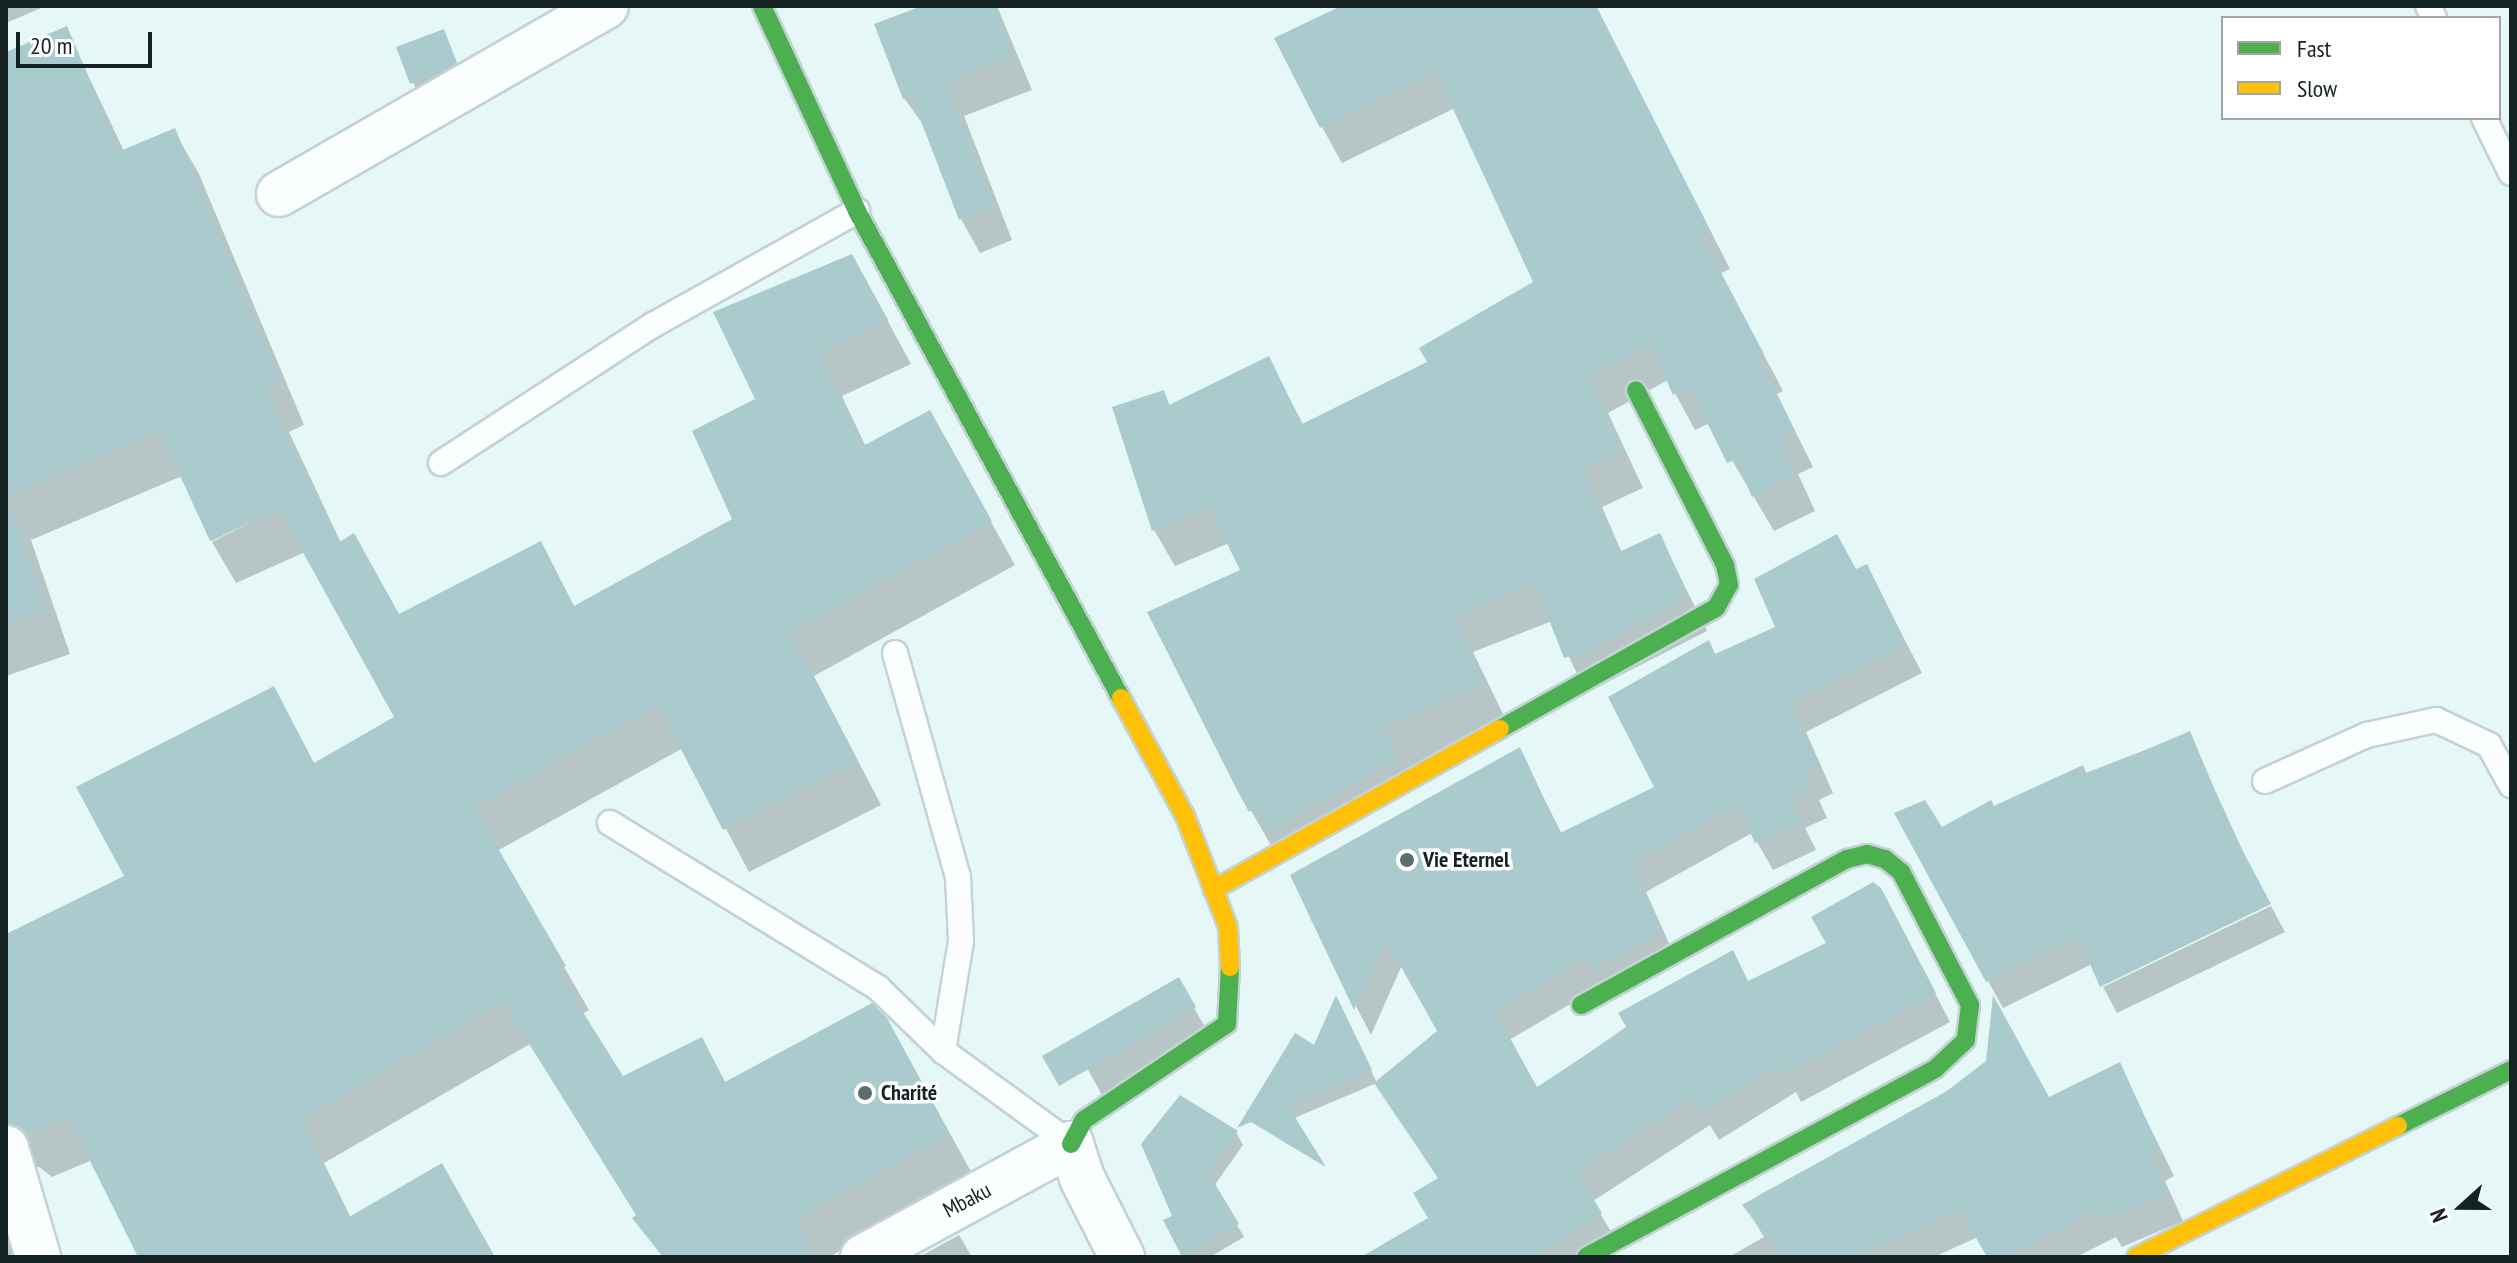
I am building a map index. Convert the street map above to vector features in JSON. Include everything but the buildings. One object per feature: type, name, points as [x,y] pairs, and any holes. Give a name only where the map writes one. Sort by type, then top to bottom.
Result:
[{"type":"street","points":[[279,194],[606,6]]},
{"type":"street","points":[[762,6],[857,211],[1185,816],[1228,927],[1231,980],[1227,1024],[1084,1120],[1071,1144],[1082,1178],[1122,1257]]},
{"type":"street","points":[[1213,890],[1716,608],[1729,585],[1725,565],[1636,390]]},
{"type":"street","points":[[1581,1005],[1847,859],[1867,854],[1885,859],[1901,872],[1970,1005],[1966,1040],[1935,1069],[1586,1257]]},
{"type":"street","points":[[2136,1257],[2511,1070]]},
{"type":"street","name":"Mbaku","points":[[863,1257],[1071,1144]]},
{"type":"street","points":[[6,1148],[38,1257]]},
{"type":"lane","points":[[2485,120],[2511,173]]},
{"type":"lane","points":[[441,463],[653,325],[857,211]]},
{"type":"lane","points":[[895,653],[958,877],[961,941],[943,1051]]},
{"type":"lane","points":[[2265,781],[2367,735],[2436,720],[2489,745],[2511,785]]},
{"type":"lane","points":[[610,823],[794,941],[878,988],[943,1051],[1071,1144]]},
{"type":"traffic: fast","points":[[762,6],[857,211],[1121,698]]},
{"type":"traffic: fast","points":[[1500,729],[1716,608],[1729,585],[1725,565],[1636,390]]},
{"type":"traffic: fast","points":[[1581,1005],[1847,859],[1867,854],[1885,859],[1901,872],[1970,1005],[1966,1040],[1935,1069],[1586,1257]]},
{"type":"traffic: fast","points":[[1071,1144],[1084,1120],[1227,1024],[1230,967]]},
{"type":"traffic: fast","points":[[2398,1126],[2511,1070]]},
{"type":"traffic: slow","points":[[1121,698],[1185,816],[1228,927],[1230,967]]},
{"type":"traffic: slow","points":[[1213,890],[1500,729]]},
{"type":"traffic: slow","points":[[2136,1257],[2398,1126]]},
{"type":"place","name":"Vie Eternel","points":[[1407,860]]},
{"type":"place","name":"Charité","points":[[865,1093]]}]
